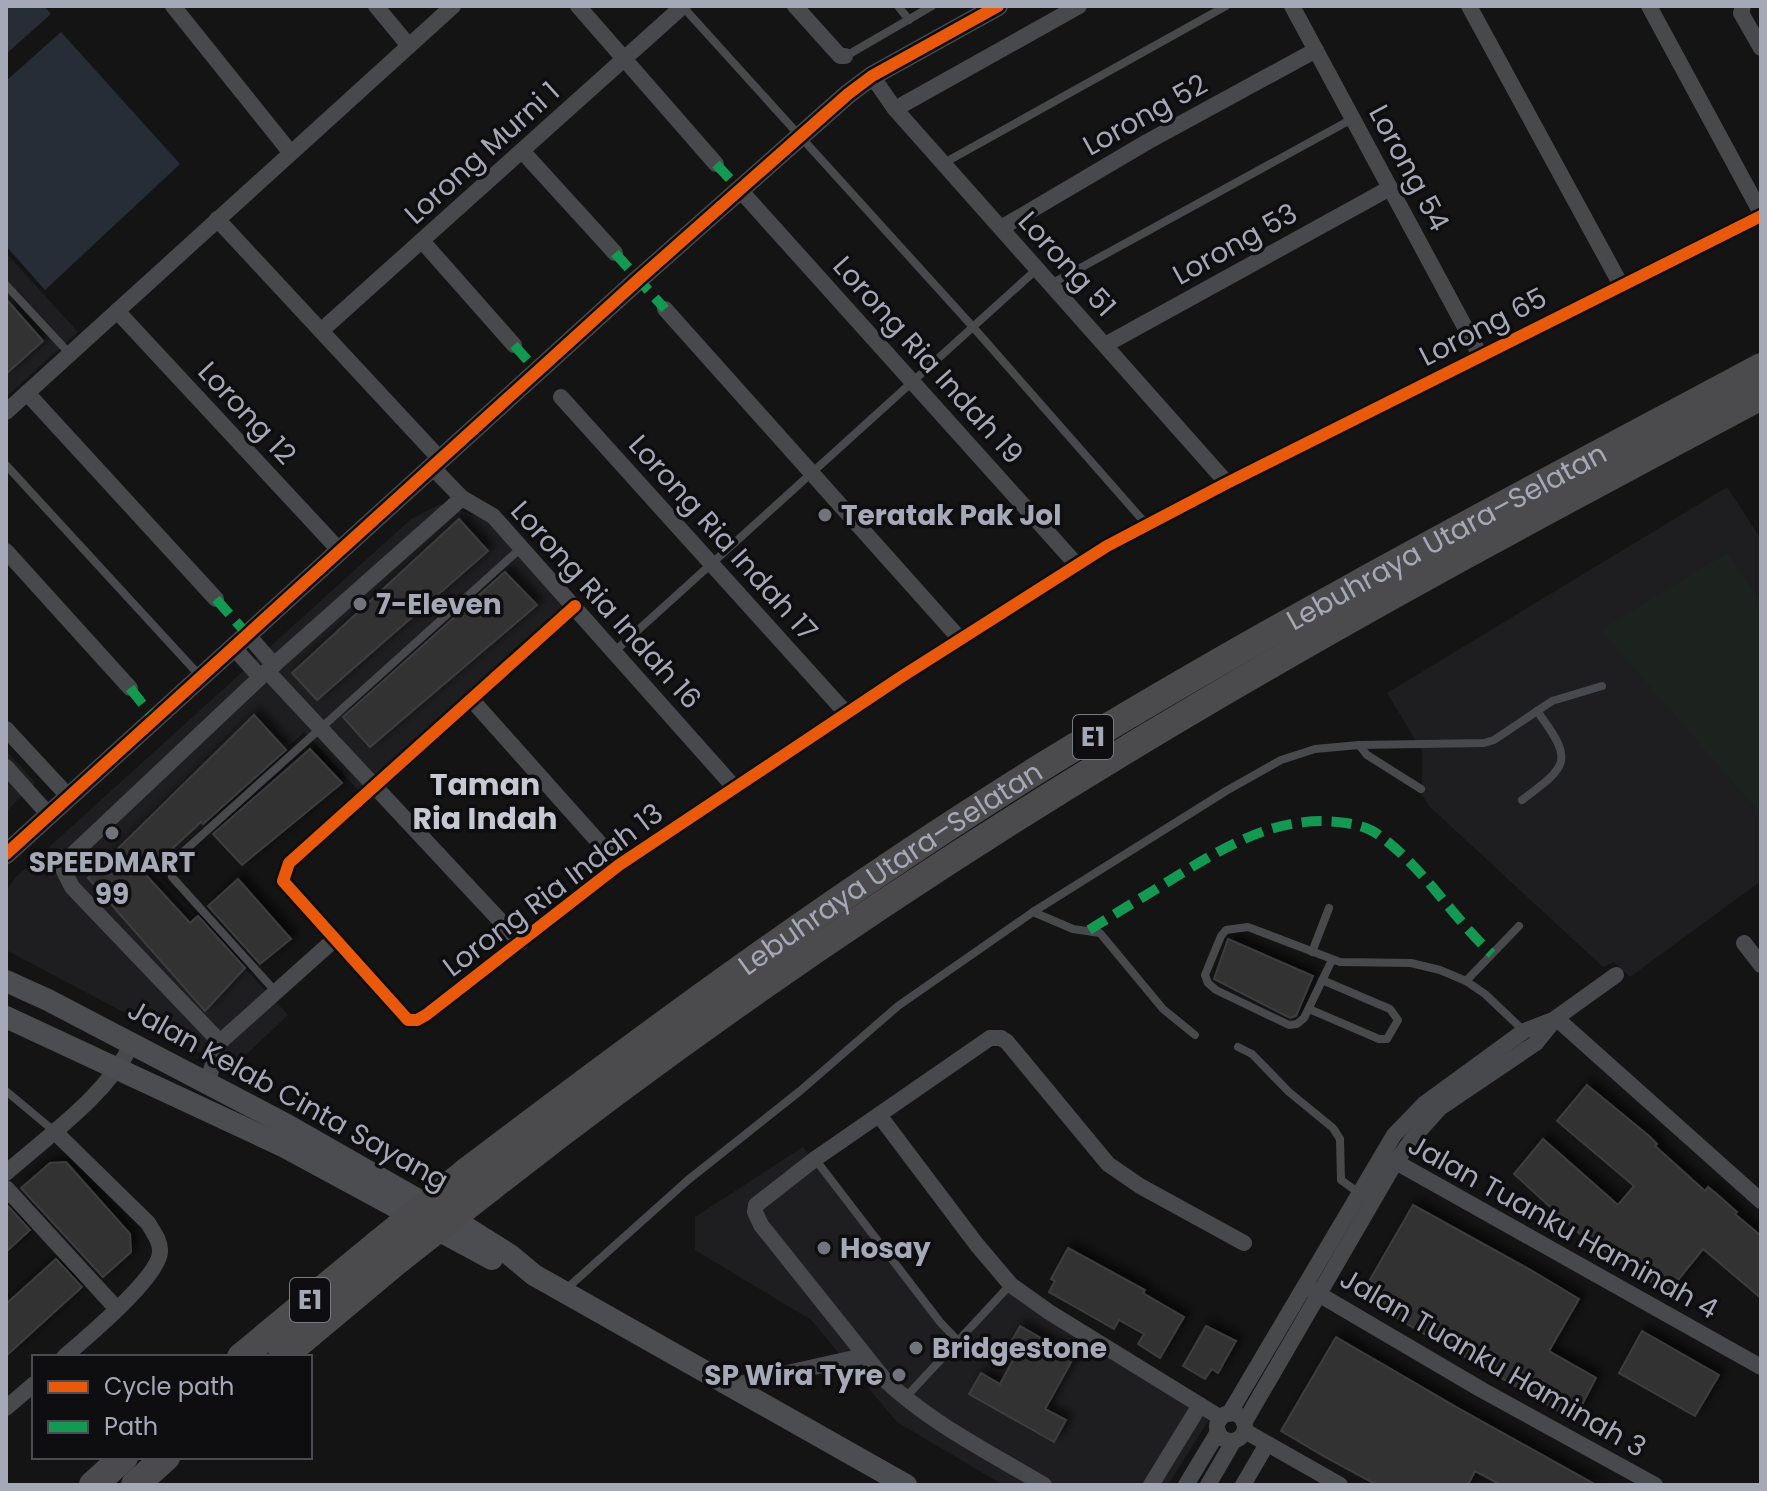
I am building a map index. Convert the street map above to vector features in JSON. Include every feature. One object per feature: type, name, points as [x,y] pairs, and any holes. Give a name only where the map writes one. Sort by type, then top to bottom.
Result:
[{"type":"highway","name":"Lebuhraya Utara–Selatan","points":[[284,1355],[466,1172],[706,992],[855,889],[1050,763],[1371,575],[1761,367]]},
{"type":"highway","name":"Lebuhraya Utara–Selatan","points":[[244,1355],[389,1252],[490,1188],[597,1104],[708,1024],[942,865],[1040,803],[1213,698],[1383,601],[1761,396]]},
{"type":"highway","points":[[93,1485],[122,1459]]},
{"type":"highway","points":[[135,1485],[164,1459]]},
{"type":"main road","name":"Jalan Kelab Cinta Sayang","points":[[8,980],[207,1083],[464,1226],[563,1292],[906,1485]]},
{"type":"main road","name":"Jalan Kelab Cinta Sayang","points":[[6,1017],[285,1147],[506,1266],[534,1275]]},
{"type":"street","points":[[173,6],[290,152]]},
{"type":"street","points":[[376,6],[409,46]]},
{"type":"street","points":[[216,599],[14,400],[117,311],[453,6]]},
{"type":"street","points":[[578,6],[716,164]]},
{"type":"street","name":"Lorong Murni 1","points":[[322,330],[683,6]]},
{"type":"street","points":[[795,6],[840,56],[845,56]]},
{"type":"street","points":[[6,854],[800,136],[872,76],[998,6]]},
{"type":"street","points":[[895,109],[1079,6]]},
{"type":"street","name":"Lorong 54","points":[[1292,6],[1480,355]]},
{"type":"street","points":[[1469,6],[1621,285]]},
{"type":"street","points":[[1649,6],[1761,215]]},
{"type":"street","points":[[1743,6],[1741,13],[1761,48]]},
{"type":"street","name":"Lorong 52","points":[[1001,228],[1147,142],[1316,50]]},
{"type":"street","name":"Lorong 51","points":[[872,76],[895,109],[1227,483]]},
{"type":"street","points":[[523,152],[615,253]]},
{"type":"street","name":"Lorong 53","points":[[1105,345],[1390,188]]},
{"type":"street","name":"Lorong Ria Indah 19","points":[[740,190],[1077,565]]},
{"type":"street","name":"Lorong 65","points":[[1227,483],[1761,215]]},
{"type":"street","name":"Lorong Ria Indah 16","points":[[217,219],[322,330],[437,464],[462,498],[493,516],[734,787]]},
{"type":"street","points":[[423,242],[514,345]]},
{"type":"street","points":[[665,309],[960,639]]},
{"type":"street","name":"Lorong 12","points":[[117,311],[340,551]]},
{"type":"street","name":"Lorong Ria Indah 17","points":[[561,397],[846,713]]},
{"type":"street","name":"Lorong Ria Indah 13","points":[[575,606],[289,863],[284,872],[283,881],[401,1015],[413,1021],[426,1015],[619,865],[734,787],[1077,565],[1146,524],[1227,483]]},
{"type":"street","points":[[220,1042],[72,887],[64,871],[73,854],[267,671],[462,498]]},
{"type":"street","points":[[6,551],[130,688]]},
{"type":"street","points":[[240,641],[521,943]]},
{"type":"street","points":[[471,699],[619,865]]},
{"type":"street","points":[[6,729],[69,797]]},
{"type":"street","points":[[6,767],[12,787],[49,815]]},
{"type":"street","points":[[207,1083],[220,1042],[335,939]]},
{"type":"street","points":[[1744,943],[1761,965]]},
{"type":"street","points":[[1186,1485],[1232,1426],[1389,1159],[1394,1135],[1424,1104],[1530,1037],[1616,975]]},
{"type":"street","points":[[1556,1018],[1761,1201]]},
{"type":"street","points":[[1044,1485],[904,1399],[863,1356],[761,1225],[755,1212],[756,1205],[815,1159],[990,1038],[996,1037],[1007,1042],[1108,1164],[1140,1186],[1244,1243]]},
{"type":"street","points":[[6,1173],[119,1070],[132,1044]]},
{"type":"street","points":[[879,1115],[1011,1285],[1232,1426],[1340,1485]]},
{"type":"street","points":[[54,1131],[148,1223],[158,1240],[160,1253],[156,1266],[117,1309],[66,1355]]},
{"type":"street","points":[[1312,1290],[1360,1194],[1389,1159]]},
{"type":"street","name":"Jalan Tuanku Haminah 4","points":[[1389,1159],[1761,1367]]},
{"type":"street","points":[[6,1188],[117,1309]]},
{"type":"street","name":"Jalan Tuanku Haminah 3","points":[[1312,1290],[1482,1390],[1655,1485]]},
{"type":"street","points":[[730,1386],[863,1356]]},
{"type":"street","points":[[6,1408],[32,1386]]},
{"type":"street","points":[[1151,1485],[1200,1405]]},
{"type":"street","points":[[1208,1485],[1232,1426]]},
{"type":"street","points":[[1243,1485],[1267,1444]]},
{"type":"lane","points":[[683,6],[1146,524]]},
{"type":"lane","points":[[898,6],[909,20]]},
{"type":"lane","points":[[845,56],[932,6]]},
{"type":"lane","points":[[943,163],[1226,6]]},
{"type":"lane","points":[[1051,284],[1353,118]]},
{"type":"lane","points":[[615,651],[1037,269]]},
{"type":"lane","points":[[6,285],[69,353]]},
{"type":"lane","points":[[6,465],[201,677]]},
{"type":"lane","points":[[276,992],[172,877],[170,867],[177,856],[319,727],[522,548]]},
{"type":"lane","points":[[563,1292],[688,1180],[800,1091],[898,1006],[1033,912],[1266,768],[1315,749],[1359,745],[1478,744],[1494,740],[1561,697],[1602,686]]},
{"type":"lane","points":[[1522,800],[1560,770],[1562,758],[1556,739],[1537,711]]},
{"type":"lane","points":[[1359,745],[1367,755],[1421,789]]},
{"type":"lane","points":[[1312,952],[1329,908]]},
{"type":"lane","points":[[1033,912],[1073,929],[1100,933],[1163,1009],[1195,1035]]},
{"type":"lane","points":[[1466,981],[1519,926]]},
{"type":"lane","points":[[1332,960],[1309,1009],[1297,1024],[1289,1025],[1216,990],[1205,975],[1226,930],[1236,927],[1263,932],[1332,960],[1411,963],[1440,970],[1466,981],[1505,1011],[1530,1037]]},
{"type":"lane","points":[[1309,1009],[1379,1039],[1387,1039],[1394,1031],[1398,1020],[1390,1009],[1322,980]]},
{"type":"lane","points":[[1238,1047],[1252,1054],[1289,1092],[1333,1128],[1342,1149],[1341,1180],[1360,1194]]},
{"type":"lane","points":[[6,1091],[54,1131]]},
{"type":"lane","points":[[815,1159],[940,1322],[958,1341]]},
{"type":"lane","points":[[904,1399],[1011,1285]]},
{"type":"shaded area","points":[[6,6],[44,6],[51,14],[6,54]]},
{"type":"shaded area","points":[[61,32],[180,164],[45,290],[6,246],[6,81]]},
{"type":"shaded area","points":[[6,253],[78,332],[6,397]]},
{"type":"shaded area","points":[[1727,487],[1761,539],[1761,881],[1630,977],[1614,962],[1603,967],[1429,806],[1422,795],[1422,751],[1387,693]]},
{"type":"shaded area","name":"Taman Ria Indah","points":[[440,504],[491,521],[576,614],[370,803],[304,732],[155,871],[288,1015],[231,1069],[6,950],[6,891],[16,877],[411,519]]},
{"type":"shaded area","points":[[1727,553],[1761,605],[1761,814],[1601,630]]},
{"type":"shaded area","points":[[6,751],[35,782],[6,812]]},
{"type":"shaded area","points":[[803,1147],[953,1340],[1005,1288],[1210,1418],[1168,1485],[1003,1485],[897,1422],[811,1320],[695,1250],[695,1217]]},
{"type":"building","points":[[6,299],[43,341],[6,374]]},
{"type":"building","points":[[459,519],[488,551],[317,700],[292,673]]},
{"type":"building","points":[[505,572],[537,605],[370,747],[343,717]]},
{"type":"building","points":[[254,715],[286,750],[145,874],[190,923],[198,916],[245,968],[205,1011],[88,878]]},
{"type":"building","points":[[310,749],[342,783],[242,865],[213,834]]},
{"type":"building","points":[[238,879],[291,939],[260,964],[208,906]]},
{"type":"building","points":[[1228,939],[1313,976],[1296,1016],[1290,1018],[1214,979]]},
{"type":"building","points":[[1587,1085],[1649,1136],[1657,1144],[1655,1146],[1705,1191],[1708,1187],[1761,1236],[1761,1298],[1703,1249],[1666,1295],[1625,1259],[1620,1264],[1582,1232],[1580,1234],[1514,1174],[1543,1139],[1618,1205],[1634,1186],[1557,1121]]},
{"type":"building","points":[[66,1162],[130,1234],[131,1252],[103,1277],[21,1188],[50,1163]]},
{"type":"building","points":[[6,1204],[30,1230],[6,1252]]},
{"type":"building","points":[[1413,1205],[1579,1299],[1549,1351],[1596,1378],[1574,1420],[1360,1297]]},
{"type":"building","points":[[1068,1248],[1145,1290],[1143,1293],[1184,1317],[1160,1358],[1138,1344],[1144,1334],[1119,1320],[1114,1329],[1049,1292],[1055,1281],[1051,1279]]},
{"type":"building","points":[[56,1259],[82,1287],[6,1356],[6,1304]]},
{"type":"building","points":[[1020,1326],[1074,1357],[1045,1409],[1066,1420],[1054,1442],[969,1394],[981,1373],[1000,1384],[1013,1360],[1004,1355]]},
{"type":"building","points":[[1206,1326],[1236,1341],[1218,1373],[1212,1369],[1205,1379],[1183,1366]]},
{"type":"building","points":[[1642,1331],[1719,1375],[1695,1416],[1619,1373]]},
{"type":"building","points":[[1336,1337],[1596,1485],[1501,1485],[1475,1471],[1468,1485],[1377,1485],[1325,1457],[1281,1431]]},
{"type":"marked path","points":[[716,164],[740,190]]},
{"type":"marked path","points":[[615,253],[665,309]]},
{"type":"marked path","points":[[514,345],[538,372]]},
{"type":"marked path","points":[[216,599],[247,634]]},
{"type":"marked path","points":[[130,688],[155,720]]},
{"type":"marked path","points":[[1089,930],[1236,843],[1278,827],[1322,821],[1359,826],[1380,836],[1410,863],[1492,954]]},
{"type":"cycle path","points":[[6,854],[639,279],[848,94],[872,76],[998,6]]},
{"type":"cycle path","points":[[575,606],[289,863],[283,881],[408,1020],[417,1020],[426,1015],[619,865],[901,677],[1107,546],[1761,216]]},
{"type":"place","name":"Teratak Pak Jol","points":[[825,515]]},
{"type":"place","name":"7-Eleven","points":[[360,604]]},
{"type":"place","name":"SPEEDMART 99","points":[[112,833]]},
{"type":"place","name":"Hosay","points":[[824,1248]]},
{"type":"place","name":"Bridgestone","points":[[916,1348]]},
{"type":"place","name":"SP Wira Tyre","points":[[899,1375]]},
{"type":"district","name":"Taman Ria Indah","points":[[485,801]]}]
